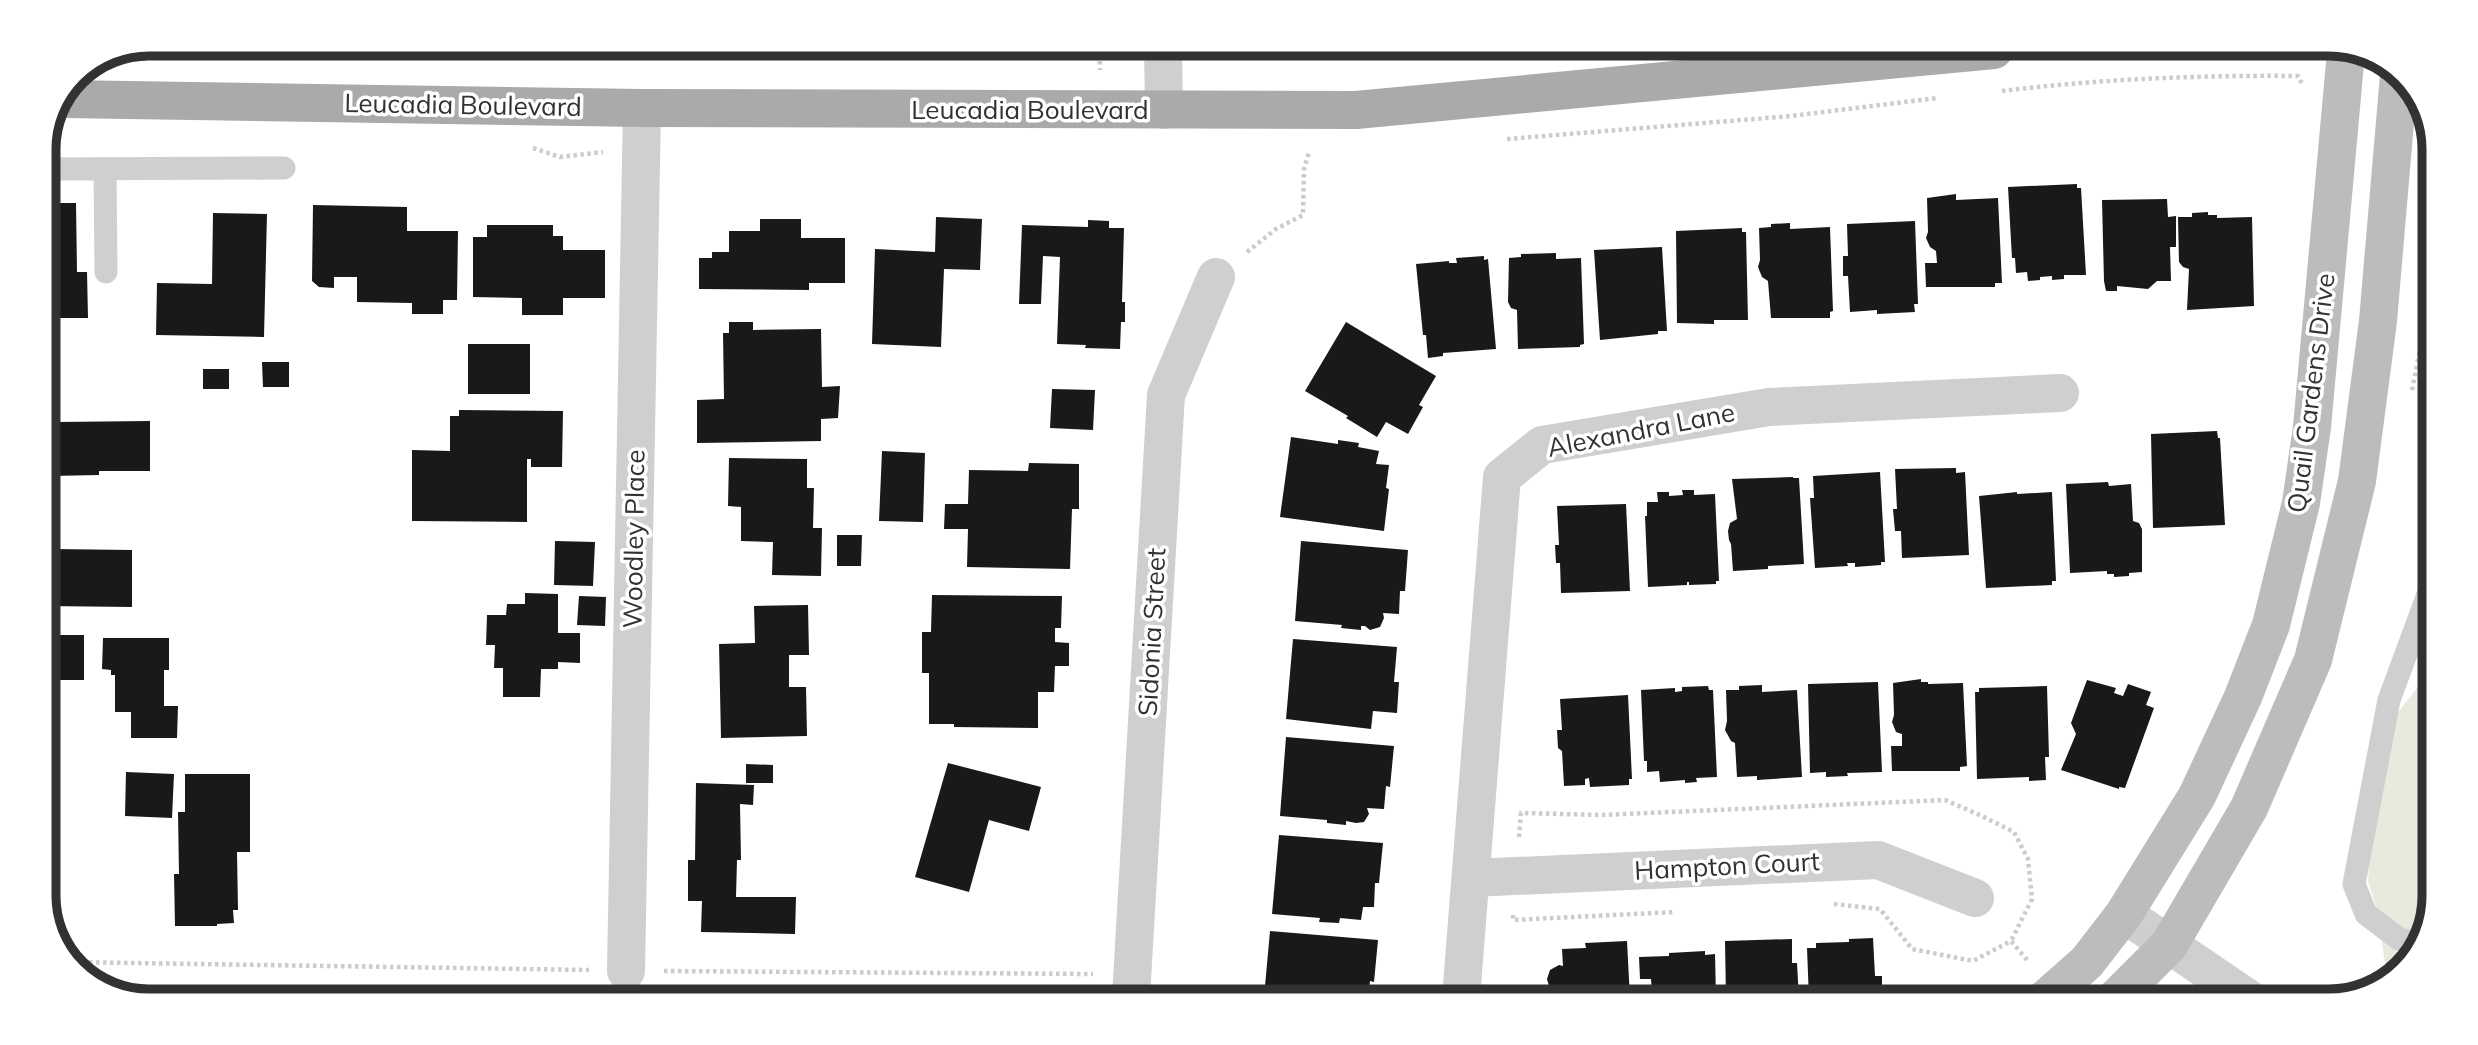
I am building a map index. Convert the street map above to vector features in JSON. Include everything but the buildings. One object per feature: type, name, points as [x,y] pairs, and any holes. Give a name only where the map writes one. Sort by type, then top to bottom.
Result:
[{"type":"main road","name":"Leucadia Boulevard","points":[[71,99],[642,108],[1356,110],[1930,56]]},
{"type":"main road","name":"Quail Gardens Drive","points":[[2056,989],[2087,962],[2124,914],[2197,796],[2243,698],[2271,625],[2301,503],[2312,427],[2345,58]]},
{"type":"main road","name":"Quail Gardens Drive","points":[[2125,989],[2169,945],[2249,808],[2313,660],[2357,481],[2378,321],[2398,87]]},
{"type":"street","points":[[1163,56],[1164,110]]},
{"type":"street","name":"Woodley Place","points":[[626,971],[642,108]]},
{"type":"street","name":"Sidonia Street","points":[[1131,989],[1166,395],[1216,277]]},
{"type":"street","name":"Alexandra Lane","points":[[1462,989],[1502,477],[1542,445],[1769,407],[2060,393]]},
{"type":"street","name":"Hampton Court","points":[[1472,878],[1878,860],[1975,898]]},
{"type":"street","points":[[2124,914],[2234,989]]},
{"type":"lane","points":[[56,169],[284,168]]},
{"type":"lane","points":[[105,169],[106,272]]},
{"type":"lane","points":[[2410,941],[2399,939],[2366,914],[2354,884],[2389,700],[2422,611]]},
{"type":"path","points":[[2298,76],[2306,94]]},
{"type":"path","points":[[1216,277],[1276,229],[1303,215],[1304,169],[1309,152]]},
{"type":"path","points":[[2021,971],[2038,952]]},
{"type":"path","points":[[2003,989],[2012,981]]},
{"type":"shaded area","points":[[2422,682],[2420,914],[2410,942],[2386,969],[2377,910],[2368,881],[2370,856],[2399,711]]}]
